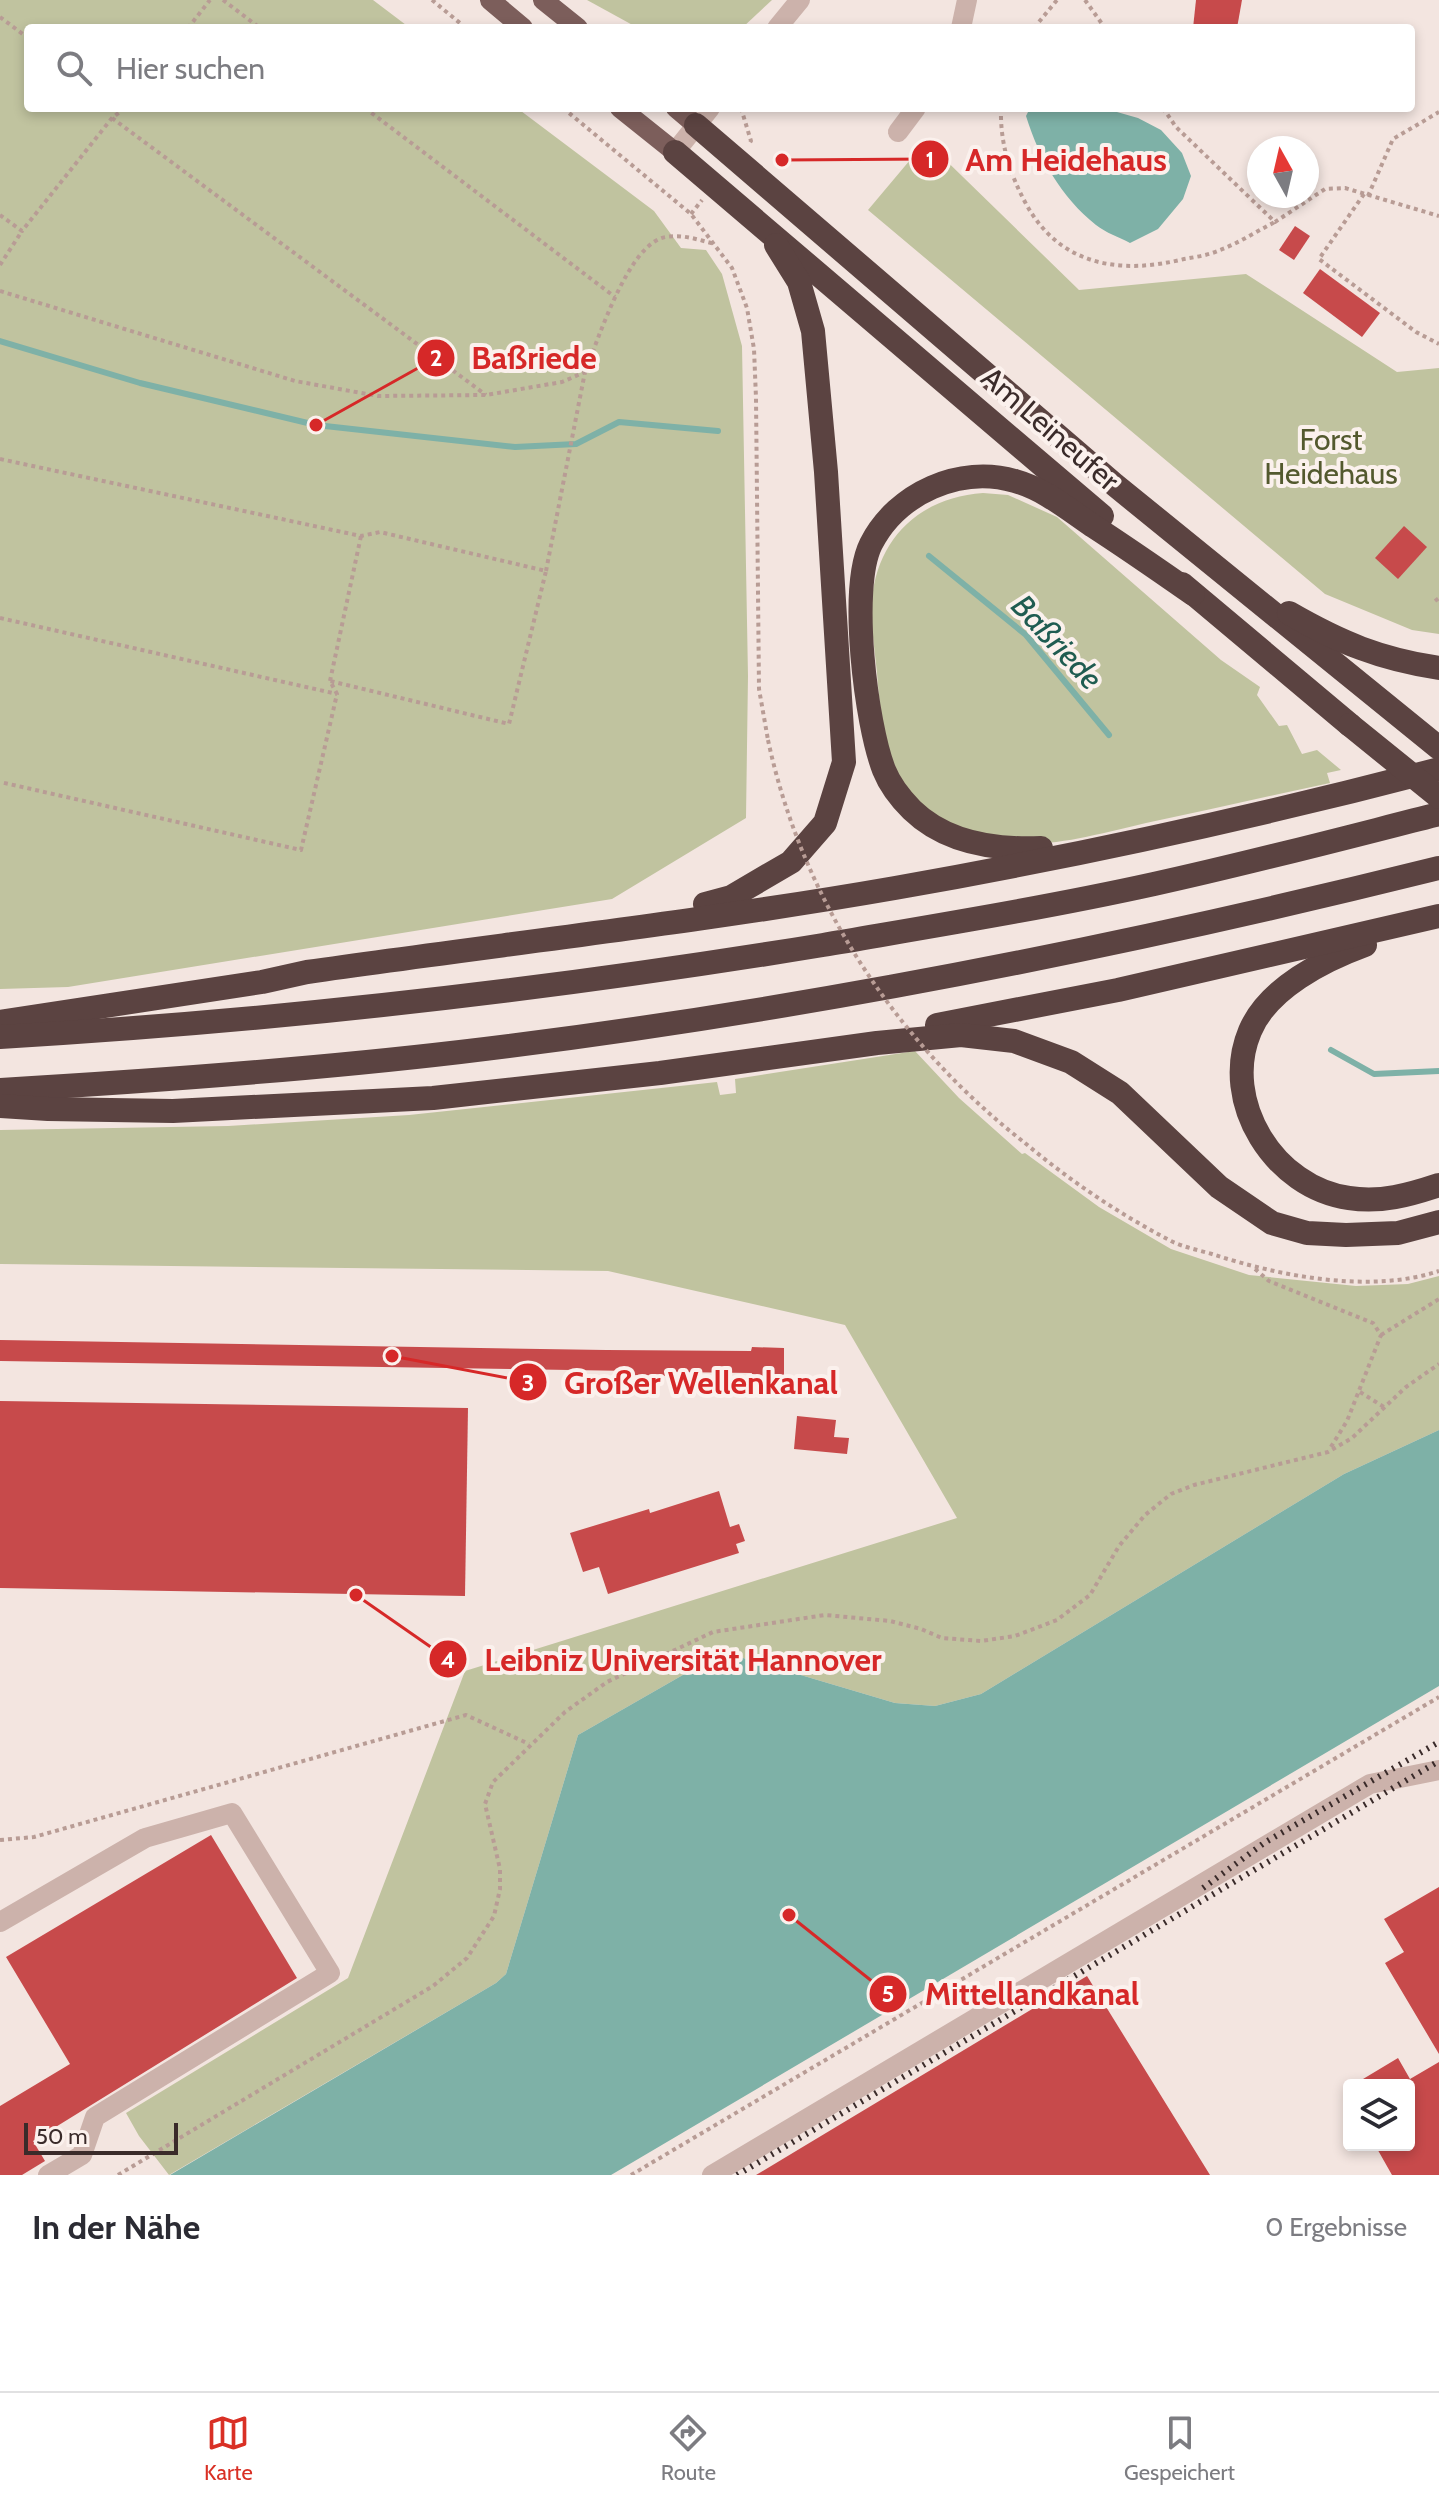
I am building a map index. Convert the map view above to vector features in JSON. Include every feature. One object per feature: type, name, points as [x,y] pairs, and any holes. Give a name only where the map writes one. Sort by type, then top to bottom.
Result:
[{"type":"highway","name":"Am Leineufer","points":[[703,116],[1043,424],[1221,573],[1439,748]]},
{"type":"highway","name":"Am Leineufer","points":[[675,152],[1193,594],[1439,797]]},
{"type":"highway","points":[[598,933],[731,897],[791,862],[825,823],[844,762],[826,472],[813,331],[799,282],[764,226]]},
{"type":"highway","points":[[1186,830],[1068,846],[1018,849],[976,845],[938,829],[913,811],[896,792],[877,745],[865,679],[859,592],[870,545],[908,499],[934,486],[993,477],[1016,481],[1045,493],[1193,594]]},
{"type":"highway","points":[[1221,573],[1320,631],[1359,650],[1439,668]]},
{"type":"highway","points":[[0,1022],[262,982],[307,972],[598,933],[895,888],[1186,830],[1439,769]]},
{"type":"highway","points":[[0,1037],[264,1018],[638,975],[931,927],[1152,885],[1439,814]]},
{"type":"highway","points":[[0,1090],[284,1070],[461,1052],[650,1026],[942,978],[1182,929],[1439,868]]},
{"type":"highway","points":[[0,1106],[173,1111],[433,1098],[660,1073],[793,1053],[1118,990],[1439,918]]},
{"type":"highway","points":[[1439,918],[1350,950],[1302,974],[1264,1009],[1250,1030],[1243,1057],[1247,1107],[1255,1129],[1273,1155],[1291,1173],[1315,1189],[1347,1198],[1382,1200],[1439,1185]]},
{"type":"highway","points":[[793,1053],[961,1035],[1014,1041],[1071,1062],[1120,1093],[1219,1187],[1272,1223],[1307,1233],[1346,1235],[1398,1233],[1439,1222]]},
{"type":"main road","points":[[490,0],[518,24]]},
{"type":"main road","points":[[543,0],[573,24]]},
{"type":"main road","name":"Am Leineufer","points":[[625,112],[675,152]]},
{"type":"lane","points":[[780,24],[800,0]]},
{"type":"lane","points":[[962,24],[967,0]]},
{"type":"lane","points":[[898,132],[913,112]]},
{"type":"lane","points":[[675,152],[703,116]]},
{"type":"lane","points":[[712,2175],[1370,1784],[1439,1770]]},
{"type":"lane","points":[[0,1922],[145,1838],[232,1813],[330,1973],[95,2117],[82,2155],[48,2175]]},
{"type":"path","points":[[191,24],[210,0]]},
{"type":"path","points":[[223,0],[255,24]]},
{"type":"path","points":[[432,0],[461,24]]},
{"type":"path","points":[[1037,24],[1057,0]]},
{"type":"path","points":[[1085,0],[1102,24]]},
{"type":"path","points":[[0,17],[24,35]]},
{"type":"path","points":[[0,265],[22,231],[119,112]]},
{"type":"path","points":[[370,112],[615,297]]},
{"type":"path","points":[[568,112],[691,214],[732,268],[747,308],[754,349],[759,689],[768,740],[780,790],[799,846],[823,899],[879,990],[920,1043],[966,1092],[1025,1143],[1080,1186],[1173,1242],[1253,1268],[1352,1281],[1399,1279],[1439,1271]]},
{"type":"path","points":[[1001,112],[1003,145],[1017,187],[1031,213],[1050,237],[1079,256],[1121,267],[1145,267],[1219,251],[1275,222],[1325,189],[1345,188],[1439,216]]},
{"type":"path","points":[[1166,112],[1176,127],[1275,222]]},
{"type":"path","points":[[1439,112],[1393,139],[1366,195],[1319,259],[1416,332],[1439,344]]},
{"type":"path","points":[[112,118],[486,395]]},
{"type":"path","points":[[0,215],[22,231]]},
{"type":"path","points":[[330,681],[509,724],[546,571],[585,372],[615,297],[644,249],[663,237],[686,236],[715,244]]},
{"type":"path","points":[[0,291],[295,381],[378,396],[486,395],[562,382],[585,372]]},
{"type":"path","points":[[0,459],[361,536],[380,532],[546,571]]},
{"type":"path","points":[[0,782],[301,850],[337,694],[330,681],[361,536]]},
{"type":"path","points":[[0,618],[337,694]]},
{"type":"path","points":[[1253,1268],[1269,1281],[1373,1323],[1381,1335]]},
{"type":"path","points":[[1328,1452],[1347,1421],[1381,1335],[1439,1299]]},
{"type":"path","points":[[118,2175],[433,1986],[467,1958],[494,1916],[500,1889],[496,1846],[485,1804],[493,1782],[565,1712],[607,1682],[713,1632],[825,1615],[890,1621],[942,1638],[981,1641],[1015,1636],[1057,1620],[1090,1595],[1119,1546],[1145,1515],[1171,1494],[1219,1478],[1328,1452],[1352,1438],[1406,1387],[1439,1364]]},
{"type":"path","points":[[1360,1392],[1384,1407]]},
{"type":"path","points":[[631,2175],[1439,1697]]},
{"type":"path","points":[[0,1840],[34,1837],[466,1715],[529,1744]]},
{"type":"green space","points":[[0,0],[373,0],[405,24],[24,24],[24,112],[522,112],[654,211],[681,248],[706,250],[722,274],[742,346],[748,676],[746,818],[612,899],[68,987],[0,989]]},
{"type":"green space","points":[[587,0],[772,0],[746,24],[631,24]]},
{"type":"green space","name":"Forst Heidehaus","points":[[926,141],[1079,290],[1246,274],[1397,372],[1439,368],[1439,634],[1412,630],[1325,594],[868,210]]},
{"type":"green space","points":[[983,493],[1008,495],[1057,517],[1221,660],[1260,687],[1257,695],[1279,726],[1287,725],[1302,754],[1317,750],[1341,770],[1327,773],[1330,783],[1060,842],[1024,844],[994,841],[955,827],[931,812],[903,782],[890,753],[880,704],[872,600],[883,558],[906,525],[940,503]]},
{"type":"green space","points":[[915,1051],[959,1098],[1022,1154],[1025,1153],[1099,1207],[1171,1249],[1249,1275],[1356,1286],[1408,1284],[1439,1276],[1439,1430],[1344,1474],[981,1694],[935,1706],[895,1703],[723,1652],[578,1735],[506,1974],[496,1983],[169,2175],[139,2136],[126,2113],[348,1978],[465,1671],[957,1518],[845,1325],[608,1271],[0,1264],[0,1130],[228,1126],[409,1115],[717,1082],[720,1095],[736,1093],[735,1079]]},
{"type":"water","points":[[1028,112],[1117,112],[1161,130],[1182,153],[1191,176],[1183,199],[1158,229],[1130,243],[1104,230],[1083,214],[1053,176],[1026,116]]},
{"type":"water","points":[[1439,1430],[1439,1686],[611,2175],[170,2175],[496,1983],[506,1974],[578,1735],[723,1652],[895,1703],[935,1706],[981,1694],[1344,1474]]},
{"type":"building","points":[[1196,0],[1242,0],[1238,24],[1193,24]]},
{"type":"building","points":[[1295,226],[1310,236],[1294,260],[1279,250]]},
{"type":"building","points":[[1320,269],[1380,313],[1362,337],[1303,293]]},
{"type":"building","points":[[1404,526],[1427,547],[1398,579],[1375,558]]},
{"type":"building","points":[[0,1340],[606,1350],[751,1351],[752,1347],[784,1348],[784,1378],[751,1377],[752,1373],[673,1372],[673,1376],[633,1375],[633,1371],[0,1361]]},
{"type":"building","points":[[0,1401],[468,1408],[465,1596],[0,1588]]},
{"type":"building","points":[[797,1416],[836,1420],[834,1437],[849,1438],[847,1454],[794,1449]]},
{"type":"building","points":[[719,1491],[730,1527],[739,1524],[745,1541],[736,1544],[739,1553],[608,1594],[599,1567],[583,1572],[570,1533],[649,1509],[650,1513]]},
{"type":"building","points":[[211,1835],[297,1978],[33,2141],[45,2161],[22,2175],[0,2175],[0,2106],[70,2064],[6,1957]]},
{"type":"building","points":[[1439,1887],[1439,2054],[1385,1963],[1404,1952],[1384,1919]]},
{"type":"building","points":[[1087,1976],[1210,2175],[756,2175],[801,2148]]},
{"type":"building","points":[[1398,2058],[1410,2079],[1363,2079]]},
{"type":"building","points":[[1439,2062],[1439,2175],[1392,2175],[1378,2151],[1415,2151],[1415,2079],[1410,2079]]},
{"type":"waterway","name":"Baßriede","points":[[0,341],[140,383],[316,425],[515,447],[576,444],[619,422],[718,431]]},
{"type":"waterway","name":"Baßriede","points":[[929,556],[1026,635],[1109,735]]},
{"type":"waterway","name":"Baßriede","points":[[1331,1050],[1374,1074],[1439,1071]]},
{"type":"railway","points":[[1203,1888],[1264,1843],[1439,1742]]},
{"type":"railway","points":[[737,2175],[1439,1761]]},
{"type":"place","name":"Am Heidehaus","points":[[782,160]]},
{"type":"place","name":"Baßriede","points":[[316,425]]},
{"type":"place","name":"Großer Wellenkanal","points":[[392,1356]]},
{"type":"place","name":"Leibniz Universität Hannover","points":[[356,1595]]},
{"type":"place","name":"Mittellandkanal","points":[[789,1915]]}]
